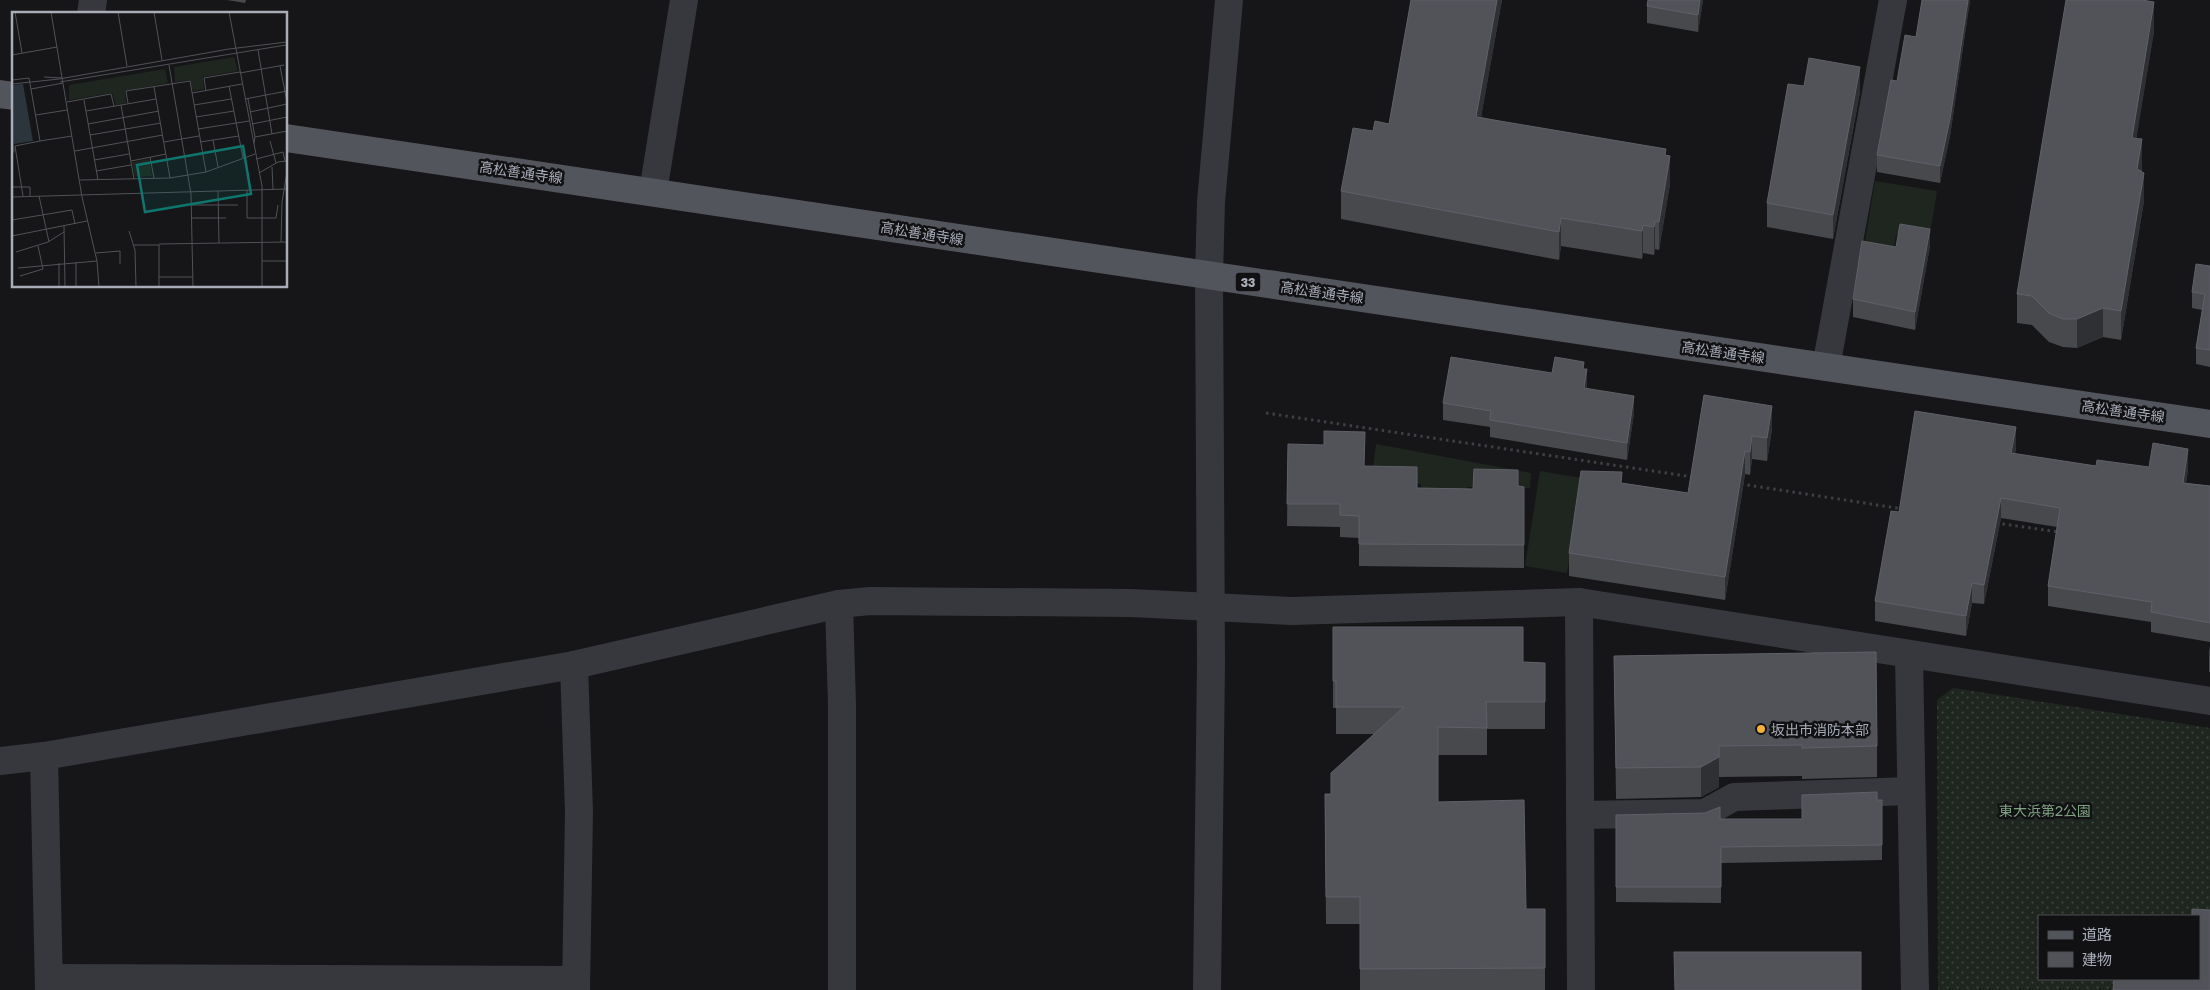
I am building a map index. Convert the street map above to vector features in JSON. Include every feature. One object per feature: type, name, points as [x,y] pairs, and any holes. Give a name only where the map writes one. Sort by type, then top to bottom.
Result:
[{"type":"main road","name":"高松善通寺線","points":[[288,138],[2210,424]]},
{"type":"street","points":[[653,192],[684,0]]},
{"type":"street","points":[[1207,990],[1211,608],[1209,276],[1212,202],[1229,0]]},
{"type":"street","points":[[1826,367],[1893,0]]},
{"type":"street","points":[[0,761],[44,756],[574,665],[839,604],[870,601],[1122,603],[1292,611],[1579,602],[2210,701]]},
{"type":"street","points":[[1579,602],[1580,990]]},
{"type":"street","points":[[839,604],[842,705],[842,990]]},
{"type":"street","points":[[1909,655],[1915,990]]},
{"type":"street","points":[[44,756],[49,984],[576,985],[578,812],[574,665]]},
{"type":"street","points":[[1580,815],[1705,813],[1734,798],[1911,791]]},
{"type":"path","points":[[1266,413],[1698,478]]},
{"type":"path","points":[[1738,484],[1905,509]]},
{"type":"path","points":[[1994,522],[2062,533]]},
{"type":"green space","points":[[1875,181],[1937,191],[1929,241],[1896,235],[1892,259],[1863,254]]},
{"type":"green space","points":[[1376,444],[1531,473],[1530,488],[1467,487],[1469,507],[1422,506],[1421,484],[1371,482]]},
{"type":"green space","points":[[1540,471],[1582,478],[1567,573],[1525,566]]},
{"type":"green space","name":"東大浜第2公園","points":[[1953,688],[2210,728],[2210,990],[1938,990],[1937,700]]},
{"type":"building","points":[[1411,0],[1497,0],[1476,117],[1666,149],[1665,155],[1670,156],[1659,222],[1655,221],[1654,227],[1643,225],[1642,231],[1561,218],[1559,232],[1341,191],[1353,128],[1373,131],[1375,121],[1389,124]]},
{"type":"building","points":[[1648,0],[1700,0],[1698,15],[1647,6]]},
{"type":"building","points":[[1922,0],[1968,0],[1950,119],[1940,166],[1877,155],[1891,80],[1897,81],[1905,35],[1916,37]]},
{"type":"building","points":[[2066,0],[2142,0],[2154,2],[2132,138],[2142,139],[2137,169],[2144,173],[2121,311],[2103,308],[2077,319],[2063,319],[2049,313],[2032,296],[2017,294]]},
{"type":"building","points":[[1809,58],[1860,67],[1833,215],[1767,203],[1788,84],[1804,86]]},
{"type":"building","points":[[1900,224],[1930,229],[1915,312],[1853,299],[1862,241],[1896,247]]},
{"type":"building","points":[[2196,264],[2210,266],[2210,350],[2196,348],[2205,294],[2192,292]]},
{"type":"building","points":[[1451,357],[1552,373],[1555,357],[1584,362],[1583,369],[1587,369],[1584,388],[1634,396],[1627,443],[1490,420],[1491,411],[1443,403]]},
{"type":"building","points":[[1704,395],[1772,406],[1767,438],[1752,436],[1750,452],[1745,451],[1725,577],[1569,553],[1581,471],[1622,472],[1621,483],[1688,493]]},
{"type":"building","points":[[1915,411],[2016,427],[2011,453],[2096,466],[2097,460],[2149,467],[2153,443],[2188,449],[2183,483],[2210,486],[2210,623],[2151,612],[2152,602],[2048,586],[2060,508],[2001,498],[1984,585],[1972,583],[1966,616],[1875,601],[1891,511],[1899,512]]},
{"type":"building","points":[[1324,431],[1365,432],[1364,466],[1417,467],[1417,488],[1473,489],[1474,469],[1518,470],[1518,486],[1524,487],[1524,545],[1359,544],[1359,516],[1340,515],[1340,504],[1287,504],[1288,444],[1324,445]]},
{"type":"building","points":[[1333,627],[1523,627],[1523,662],[1545,663],[1545,702],[1486,702],[1487,728],[1438,727],[1438,802],[1524,800],[1526,909],[1545,909],[1545,968],[1360,969],[1360,897],[1326,897],[1325,794],[1331,794],[1331,773],[1404,707],[1336,707],[1336,681],[1333,681]]},
{"type":"building","points":[[1876,652],[1877,746],[1802,748],[1802,745],[1719,746],[1719,757],[1701,767],[1616,768],[1614,656]]},
{"type":"building","points":[[1877,792],[1877,800],[1882,800],[1882,845],[1721,847],[1721,887],[1616,887],[1616,815],[1705,813],[1720,807],[1720,819],[1802,819],[1802,795]]},
{"type":"building","points":[[2192,909],[2210,910],[2210,990],[2113,990],[2114,980],[2200,980],[2200,915],[2192,915]]},
{"type":"building","points":[[1674,952],[1861,952],[1861,990],[1675,990]]},
{"type":"place","name":"坂出市消防本部","points":[[1761,729]]}]
